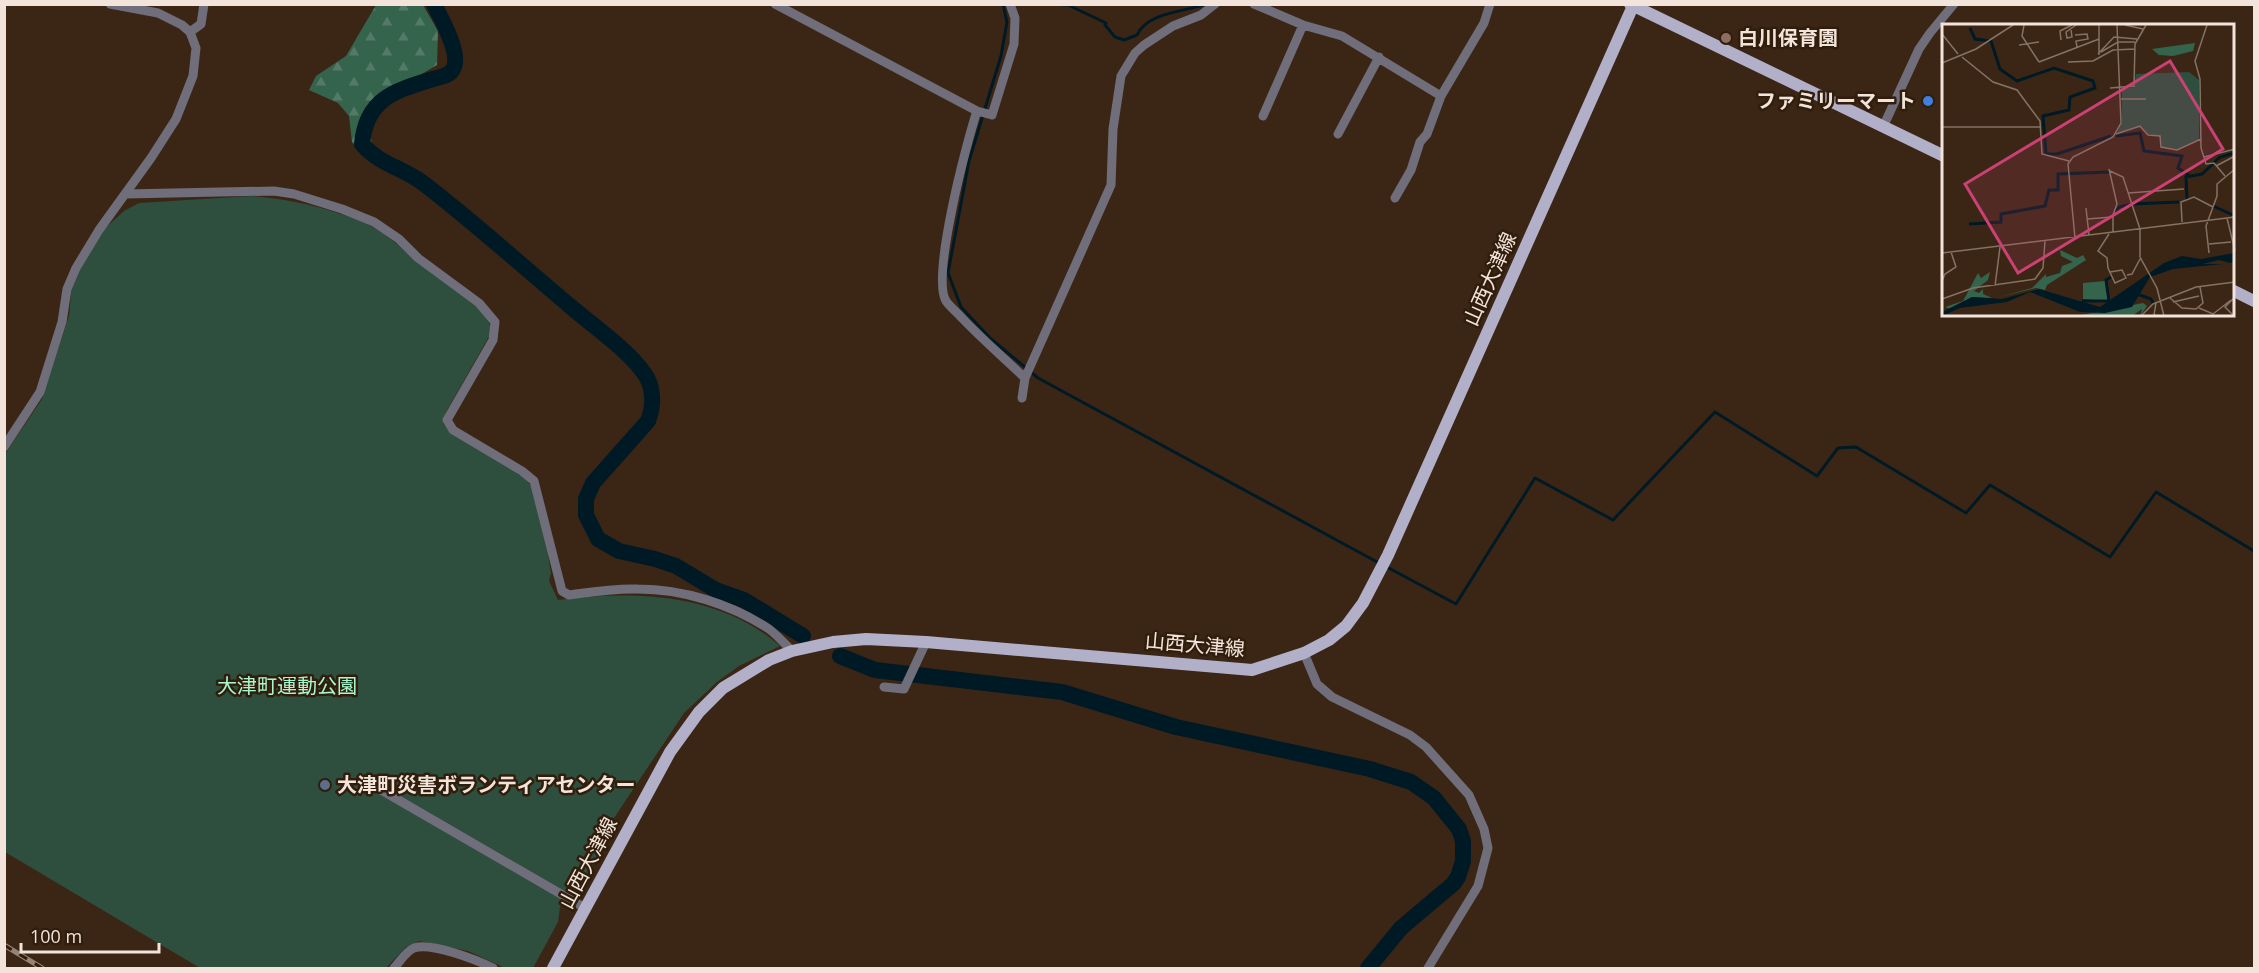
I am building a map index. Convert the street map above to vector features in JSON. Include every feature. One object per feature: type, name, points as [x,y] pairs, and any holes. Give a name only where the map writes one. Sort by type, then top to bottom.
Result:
[{"type":"main road","points":[[1631,5],[1942,155]]},
{"type":"main road","name":"山西大津線","points":[[553,969],[670,752],[699,712],[723,688],[769,660],[792,651],[833,642],[866,639],[926,642],[1252,670],[1304,652],[1329,640],[1346,626],[1363,603],[1388,555],[1631,5]]},
{"type":"main road","points":[[2235,292],[2254,301]]},
{"type":"street","points":[[4,447],[40,392],[62,322],[68,289],[75,268],[176,119],[193,76],[196,48],[190,32],[171,18],[158,13],[110,4]]},
{"type":"street","points":[[190,32],[201,24],[204,4]]},
{"type":"street","points":[[775,4],[977,111],[992,115],[1014,44],[1015,18],[1010,4]]},
{"type":"street","points":[[1022,398],[1025,378],[1111,185],[1113,129],[1121,76],[1126,66],[1144,45],[1173,26],[1201,15],[1215,4]]},
{"type":"street","points":[[1254,4],[1303,25],[1342,36],[1441,96]]},
{"type":"street","points":[[1395,198],[1411,170],[1419,142],[1427,134],[1441,96],[1484,23],[1490,4]]},
{"type":"street","points":[[1882,127],[1919,49],[1954,4]]},
{"type":"street","points":[[1263,116],[1303,25]]},
{"type":"street","points":[[1338,134],[1379,57]]},
{"type":"street","points":[[977,111],[968,137],[952,211],[943,268],[943,292],[946,300],[971,328],[1025,378]]},
{"type":"street","points":[[125,194],[259,190],[294,194],[374,222],[479,303],[495,322],[493,340],[447,420],[453,430],[522,471],[534,481],[562,591],[568,595],[638,589],[674,592],[699,598],[739,611],[771,631],[792,651]]},
{"type":"street","points":[[884,687],[904,689],[926,642]]},
{"type":"street","points":[[1304,652],[1317,684],[1332,697],[1410,735],[1426,747],[1469,795],[1484,829],[1488,848],[1478,886],[1428,969]]},
{"type":"street","points":[[376,787],[585,908]]},
{"type":"street","points":[[394,969],[408,952],[417,947],[432,948],[465,957],[494,969]]},
{"type":"green space","points":[[376,5],[423,5],[438,31],[437,65],[398,88],[385,101],[371,127],[371,139],[378,167],[352,142],[349,116],[338,103],[309,90],[316,76],[346,56]]},
{"type":"green space","name":"大津町運動公園","points":[[251,196],[321,208],[372,227],[390,238],[485,314],[491,333],[446,412],[443,423],[449,431],[516,472],[531,486],[544,530],[551,573],[549,581],[558,600],[616,596],[675,599],[731,615],[756,628],[780,646],[739,666],[717,682],[684,713],[612,821],[602,849],[583,884],[568,893],[560,907],[558,922],[533,968],[505,968],[468,951],[419,941],[405,948],[386,968],[200,968],[5,852],[5,454],[42,399],[69,316],[72,283],[101,232],[124,211],[139,203]]},
{"type":"waterway","points":[[434,4],[453,46],[455,63],[452,71],[384,99],[369,117],[362,144],[383,161],[423,183],[461,213],[619,346],[647,378],[652,396],[648,421],[593,483],[586,499],[586,515],[598,539],[619,551],[676,566],[716,590],[744,600],[803,636]]},
{"type":"waterway","points":[[1003,4],[1007,22],[1001,56],[969,161],[948,273],[961,307],[990,338],[1038,378],[1379,563]]},
{"type":"waterway","points":[[1048,4],[1068,5],[1106,23],[1105,25],[1115,37],[1124,40],[1137,35],[1142,27],[1158,17],[1206,4]]},
{"type":"waterway","points":[[1385,566],[1456,604],[1535,478],[1613,520],[1715,412],[1817,476],[1838,448],[1856,447],[1966,513],[1990,485],[2110,557],[2156,492],[2254,551]]},
{"type":"waterway","points":[[840,656],[875,670],[1062,692],[1176,727],[1370,769],[1411,782],[1434,798],[1459,829],[1463,841],[1463,861],[1453,884],[1401,928],[1368,968]]},
{"type":"railway","points":[[4,945],[42,968]]},
{"type":"place","name":"白川保育園","points":[[1726,38]]},
{"type":"place","name":"ファミリーマート","points":[[1928,101]]},
{"type":"place","name":"大津町災害ボランティアセンター","points":[[325,785]]}]
